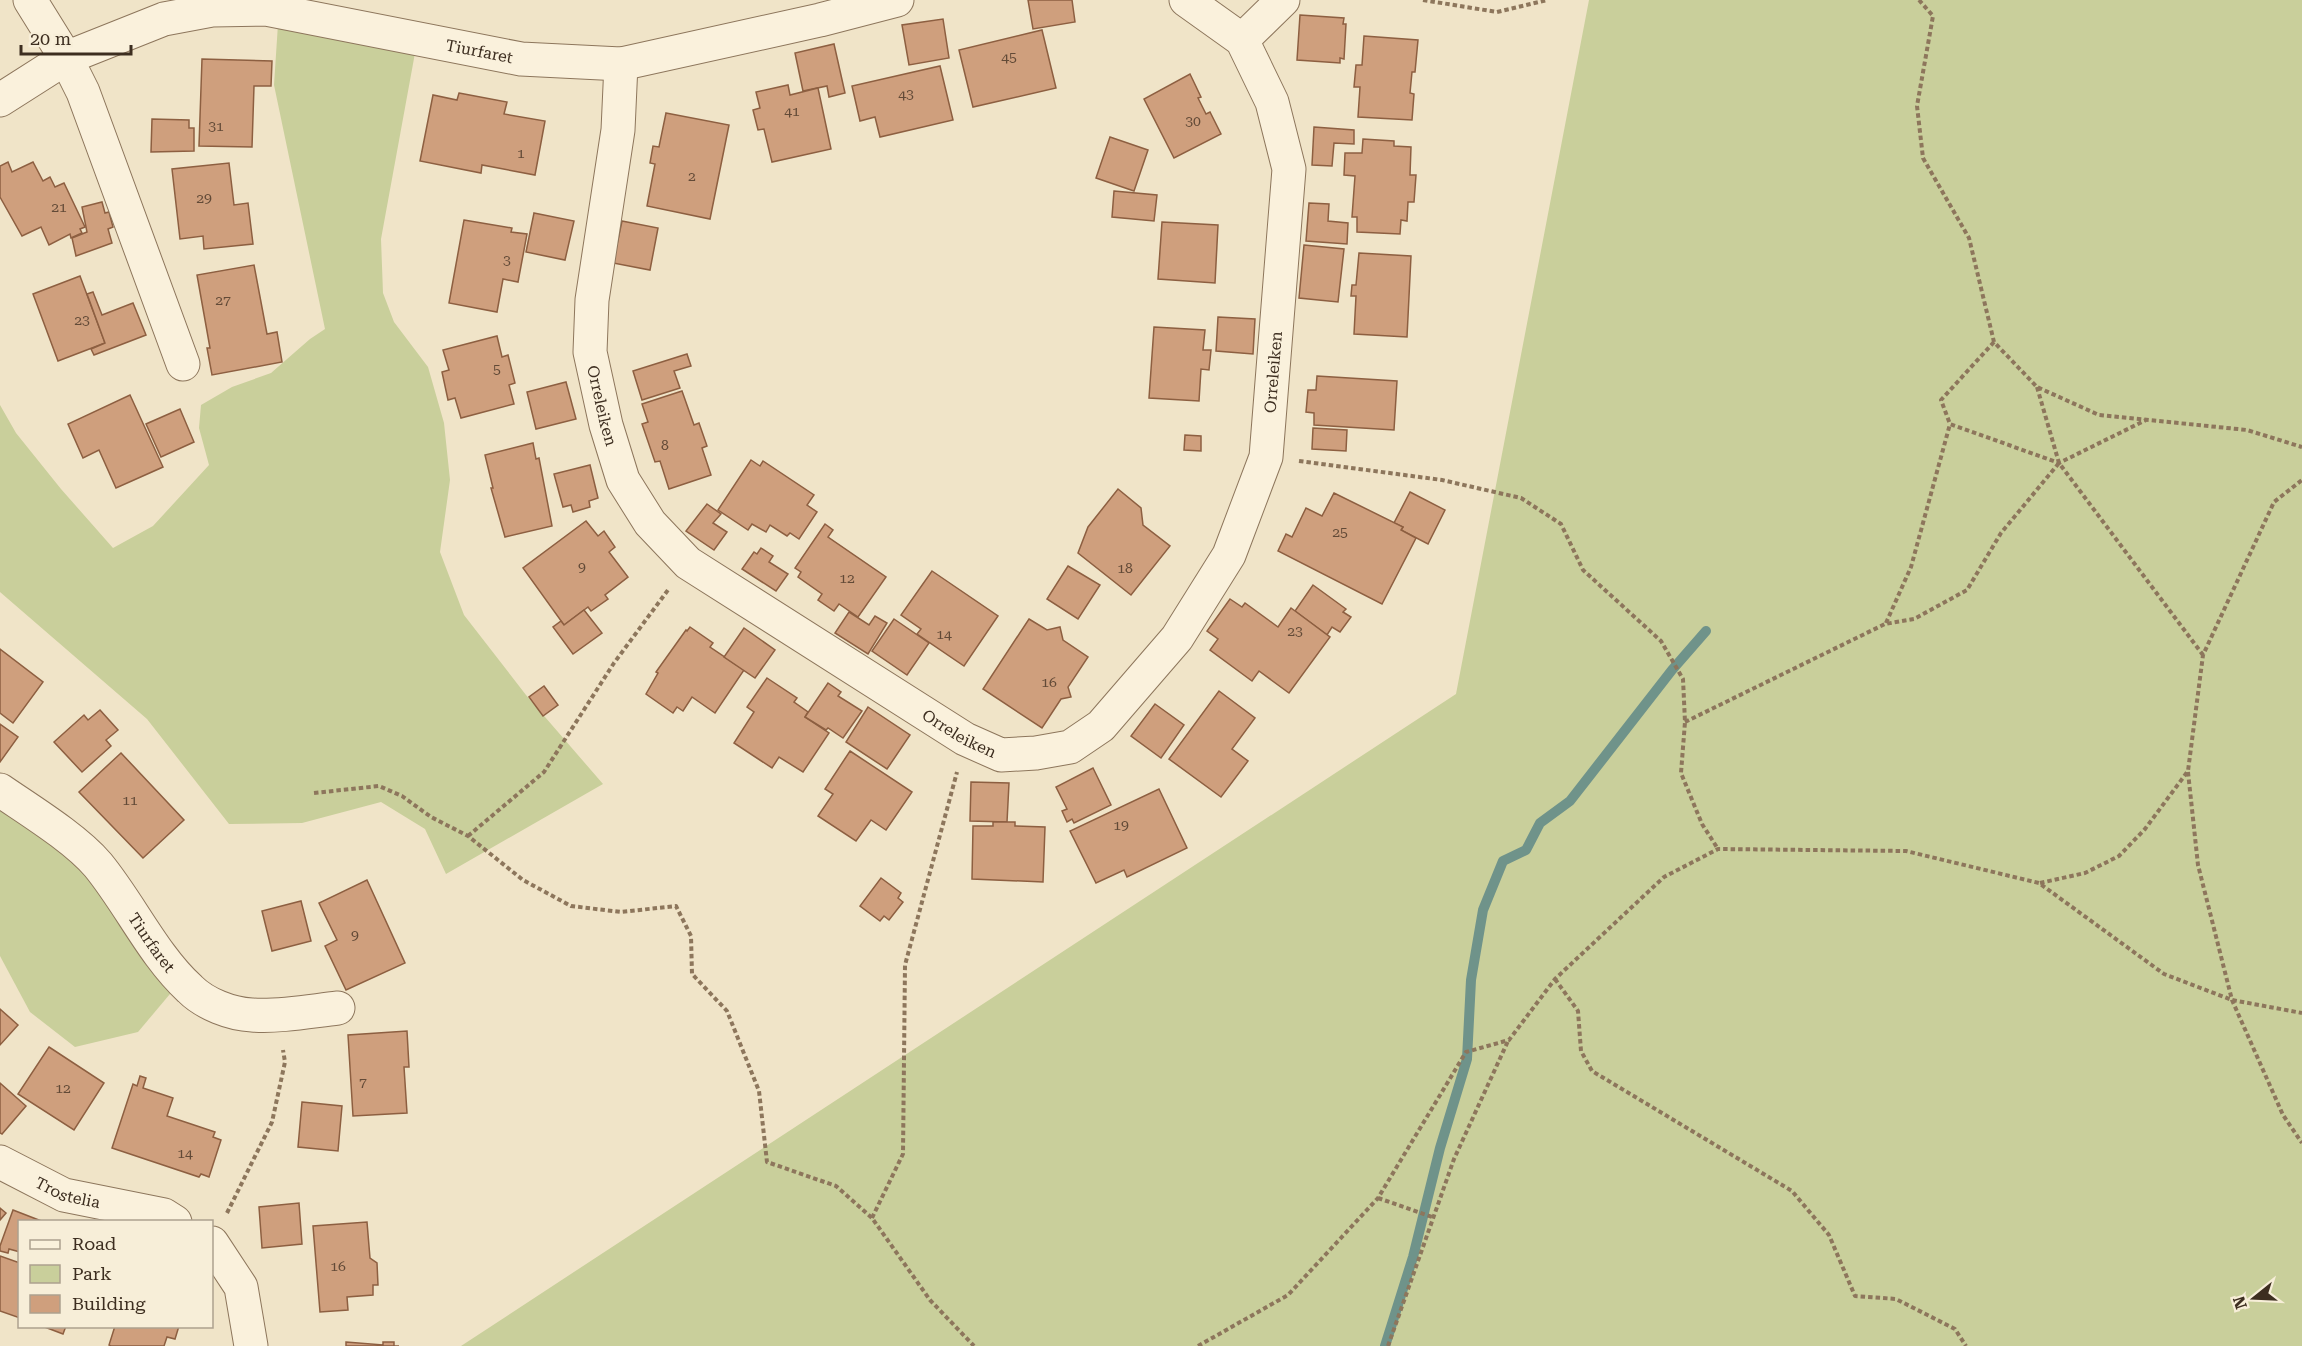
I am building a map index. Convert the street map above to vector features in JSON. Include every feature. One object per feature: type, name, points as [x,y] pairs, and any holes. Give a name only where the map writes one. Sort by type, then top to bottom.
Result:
[{"type":"street","points":[[30,0],[66,58],[83,92],[183,363]]},
{"type":"street","name":"Tiurfaret","points":[[0,100],[66,58],[165,19],[212,10],[266,9],[521,59],[621,64],[820,20],[897,0]]},
{"type":"street","points":[[1186,0],[1242,40],[1283,0]]},
{"type":"street","name":"Orreleiken","points":[[621,64],[618,130],[592,300],[590,352],[606,425],[623,480],[650,523],[688,563],[965,739],[1001,755],[1036,753],[1070,747],[1101,726],[1177,638],[1228,555],[1266,457],[1289,169],[1272,102],[1242,40]]},
{"type":"street","name":"Tiurfaret","points":[[0,790],[58,831],[95,862],[121,894],[173,970],[191,990],[213,1005],[251,1016],[339,1008]]},
{"type":"street","name":"Trostelia","points":[[0,1162],[64,1195],[164,1215],[173,1220]]},
{"type":"street","points":[[213,1245],[241,1287],[251,1346]]},
{"type":"path","points":[[1423,0],[1497,12],[1547,0]]},
{"type":"path","points":[[1919,0],[1933,16],[1917,106],[1923,158],[1969,238],[1994,342],[2037,387],[2099,416],[2247,430],[2302,447]]},
{"type":"path","points":[[1885,624],[1911,567],[1950,424],[1941,400],[1994,342]]},
{"type":"path","points":[[2037,387],[2059,463],[2203,655]]},
{"type":"path","points":[[1685,723],[1885,624],[1914,619],[1967,590],[2001,533],[2059,463],[2147,420]]},
{"type":"path","points":[[1950,424],[2059,463]]},
{"type":"path","points":[[1266,457],[1442,480],[1521,498],[1561,524],[1583,570],[1661,641],[1683,679],[1685,723],[1681,773],[1702,824],[1718,849]]},
{"type":"path","points":[[2302,480],[2274,502],[2203,655],[2188,771],[2198,865],[2232,1000],[2283,1115],[2302,1143]]},
{"type":"path","points":[[468,836],[544,772],[614,663],[688,563]]},
{"type":"path","points":[[872,1218],[903,1154],[905,965],[965,739]]},
{"type":"path","points":[[2039,883],[2085,873],[2119,856],[2145,829],[2188,771]]},
{"type":"path","points":[[314,793],[379,786],[402,796],[431,817],[468,836],[523,880],[570,906],[621,912],[676,906],[691,936],[692,974],[727,1011],[759,1091],[767,1162],[836,1186],[872,1218],[930,1300],[972,1346]]},
{"type":"path","points":[[1389,1346],[1454,1159],[1509,1040],[1555,979],[1664,877],[1718,849],[1906,851],[2039,883],[2163,974],[2232,1000],[2302,1013]]},
{"type":"path","points":[[1555,979],[1578,1011],[1581,1051],[1592,1071],[1792,1191],[1829,1235],[1855,1296],[1896,1299],[1954,1329],[1966,1346]]},
{"type":"path","points":[[213,1241],[272,1122],[285,1062],[278,1014]]},
{"type":"path","points":[[1198,1346],[1288,1295],[1378,1198],[1466,1052],[1509,1040]]},
{"type":"path","points":[[1378,1198],[1432,1217]]},
{"type":"green space","points":[[1589,0],[2302,0],[2302,1346],[461,1346],[1456,694]]},
{"type":"green space","points":[[278,24],[415,53],[381,239],[383,293],[394,322],[428,367],[444,423],[450,480],[440,552],[464,615],[526,695],[603,784],[446,874],[425,829],[381,802],[302,823],[229,824],[147,719],[0,592],[0,405],[16,433],[113,548],[153,526],[209,465],[199,428],[201,405],[232,387],[271,373],[325,329],[274,85]]},
{"type":"green space","points":[[0,801],[78,860],[175,988],[138,1032],[75,1047],[30,1012],[0,956]]},
{"type":"building","points":[[1028,0],[1072,0],[1075,22],[1033,29]]},
{"type":"building","points":[[1300,15],[1344,18],[1343,24],[1346,24],[1344,59],[1340,58],[1340,63],[1297,60]]},
{"type":"building","points":[[943,19],[949,58],[909,65],[902,25]]},
{"type":"building","points":[[1042,30],[1056,88],[973,107],[959,50]]},
{"type":"building","points":[[1364,36],[1418,40],[1415,72],[1412,72],[1410,93],[1414,94],[1412,120],[1358,117],[1360,87],[1354,87],[1356,65],[1362,65]]},
{"type":"building","points":[[834,44],[845,93],[829,97],[827,86],[803,91],[795,53]]},
{"type":"building","points":[[202,59],[272,61],[271,86],[254,86],[252,147],[199,146]]},
{"type":"building","points":[[940,66],[953,120],[880,137],[875,117],[860,121],[852,86]]},
{"type":"building","points":[[1190,74],[1206,114],[1210,112],[1221,134],[1174,158],[1144,99]]},
{"type":"building","points":[[788,85],[790,95],[818,88],[831,149],[772,162],[764,129],[758,130],[753,110],[760,108],[756,92]]},
{"type":"building","points":[[459,93],[507,102],[504,114],[545,121],[535,175],[482,165],[481,173],[420,161],[433,95],[457,100]]},
{"type":"building","points":[[666,113],[729,125],[710,219],[647,206],[655,164],[650,163],[653,146],[659,147]]},
{"type":"building","points":[[152,119],[189,120],[189,128],[194,128],[194,151],[151,152]]},
{"type":"building","points":[[1314,127],[1354,130],[1354,144],[1334,143],[1332,166],[1312,165]]},
{"type":"building","points":[[1110,137],[1148,150],[1134,191],[1096,178]]},
{"type":"building","points":[[1363,139],[1394,141],[1394,146],[1411,147],[1410,175],[1416,175],[1414,202],[1408,202],[1407,221],[1401,220],[1400,234],[1357,232],[1357,217],[1352,217],[1355,176],[1344,175],[1345,153],[1362,153]]},
{"type":"building","points":[[8,162],[12,172],[33,162],[43,181],[50,177],[55,187],[64,183],[85,227],[80,229],[82,233],[71,238],[70,234],[49,245],[41,227],[22,236],[0,197],[0,166]]},
{"type":"building","points":[[229,163],[234,205],[248,203],[253,244],[204,249],[203,236],[180,239],[172,169]]},
{"type":"building","points":[[1114,191],[1157,195],[1154,221],[1112,217]]},
{"type":"building","points":[[102,202],[105,213],[109,212],[113,227],[108,229],[112,243],[76,256],[72,238],[87,232],[82,207]]},
{"type":"building","points":[[1309,203],[1329,204],[1328,221],[1348,223],[1347,244],[1306,241]]},
{"type":"building","points":[[534,213],[574,221],[565,260],[526,252]]},
{"type":"building","points":[[464,220],[512,228],[511,232],[527,234],[518,282],[503,279],[497,312],[449,303]]},
{"type":"building","points":[[622,221],[658,228],[650,270],[613,263]]},
{"type":"building","points":[[1162,222],[1218,225],[1215,283],[1158,279]]},
{"type":"building","points":[[1304,245],[1344,249],[1338,302],[1299,298]]},
{"type":"building","points":[[1359,253],[1411,256],[1407,337],[1354,334],[1356,296],[1351,296],[1352,285],[1356,285]]},
{"type":"building","points":[[254,265],[267,334],[277,332],[282,362],[212,375],[207,348],[210,348],[197,275]]},
{"type":"building","points":[[80,276],[105,343],[58,361],[33,294]]},
{"type":"building","points":[[93,292],[102,315],[133,303],[146,335],[94,355],[91,349],[105,343],[87,294]]},
{"type":"building","points":[[1218,317],[1255,319],[1253,354],[1216,351]]},
{"type":"building","points":[[1154,327],[1205,330],[1203,350],[1211,350],[1209,370],[1201,369],[1199,401],[1149,398]]},
{"type":"building","points":[[497,336],[502,357],[508,355],[515,383],[509,385],[514,404],[461,418],[455,398],[448,400],[442,372],[449,370],[443,350]]},
{"type":"building","points":[[687,354],[691,366],[674,371],[680,388],[642,400],[633,371]]},
{"type":"building","points":[[1317,376],[1397,381],[1394,430],[1314,425],[1314,413],[1306,412],[1308,390],[1316,390]]},
{"type":"building","points":[[566,382],[576,419],[536,429],[527,392]]},
{"type":"building","points":[[682,391],[694,425],[699,423],[707,446],[702,448],[711,475],[669,489],[660,461],[655,462],[642,424],[648,422],[642,404]]},
{"type":"building","points":[[130,395],[163,467],[116,488],[99,450],[83,458],[68,424]]},
{"type":"building","points":[[180,409],[194,442],[161,457],[146,424]]},
{"type":"building","points":[[1313,428],[1347,430],[1346,451],[1312,449]]},
{"type":"building","points":[[1185,435],[1201,436],[1201,451],[1184,450]]},
{"type":"building","points":[[533,443],[536,459],[539,458],[552,526],[505,537],[491,488],[493,488],[485,455]]},
{"type":"building","points":[[751,460],[760,466],[763,461],[814,495],[807,505],[817,512],[799,539],[790,533],[787,536],[770,525],[766,532],[752,524],[748,530],[718,510]]},
{"type":"building","points":[[590,465],[598,498],[589,501],[590,507],[573,512],[571,505],[563,507],[554,474]]},
{"type":"building","points":[[1118,489],[1141,508],[1143,525],[1170,546],[1131,595],[1078,553],[1088,527]]},
{"type":"building","points":[[1410,492],[1445,510],[1428,544],[1401,530],[1403,527],[1394,523]]},
{"type":"building","points":[[1334,493],[1403,527],[1401,530],[1416,538],[1382,604],[1278,551],[1286,534],[1292,537],[1306,508],[1322,516]]},
{"type":"building","points":[[707,504],[721,514],[713,523],[727,532],[714,550],[686,531]]},
{"type":"building","points":[[586,521],[598,536],[604,531],[615,547],[609,552],[628,577],[605,595],[608,599],[591,611],[588,607],[564,625],[523,568]]},
{"type":"building","points":[[825,524],[833,530],[828,537],[886,577],[858,617],[839,604],[834,611],[818,600],[822,594],[798,577],[801,572],[795,568]]},
{"type":"building","points":[[761,548],[773,556],[769,562],[788,574],[776,591],[742,569],[754,552],[757,554]]},
{"type":"building","points":[[1068,566],[1100,585],[1078,619],[1047,599]]},
{"type":"building","points":[[932,571],[998,616],[964,666],[917,634],[921,629],[901,615]]},
{"type":"building","points":[[1313,585],[1346,609],[1343,612],[1351,617],[1340,632],[1332,627],[1327,635],[1295,611]]},
{"type":"building","points":[[1230,599],[1242,607],[1245,603],[1278,627],[1291,608],[1330,637],[1289,693],[1259,671],[1252,681],[1210,650],[1218,639],[1207,631]]},
{"type":"building","points":[[584,610],[602,633],[573,654],[553,627],[561,621],[564,625]]},
{"type":"building","points":[[849,612],[869,625],[875,616],[887,623],[868,654],[835,633]]},
{"type":"building","points":[[894,619],[929,643],[907,675],[872,651]]},
{"type":"building","points":[[1029,619],[1047,630],[1060,627],[1063,640],[1088,657],[1068,687],[1071,697],[1061,699],[1042,728],[983,689]]},
{"type":"building","points":[[690,627],[713,643],[710,647],[744,670],[715,713],[692,697],[683,711],[677,707],[673,713],[646,694],[658,673],[656,672]]},
{"type":"building","points":[[744,628],[775,650],[755,678],[724,657]]},
{"type":"building","points":[[0,649],[43,682],[13,723],[0,713]]},
{"type":"building","points":[[767,678],[797,698],[794,702],[808,712],[805,717],[829,733],[803,772],[779,757],[772,768],[734,743],[754,712],[747,707]]},
{"type":"building","points":[[828,683],[841,692],[838,696],[862,711],[843,738],[805,717]]},
{"type":"building","points":[[544,686],[558,705],[543,716],[529,697]]},
{"type":"building","points":[[1219,691],[1255,718],[1232,749],[1248,761],[1221,797],[1169,759]]},
{"type":"building","points":[[1155,704],[1184,725],[1161,758],[1131,736]]},
{"type":"building","points":[[868,707],[910,735],[887,769],[846,742]]},
{"type":"building","points":[[100,710],[118,730],[106,740],[111,746],[82,772],[54,742],[84,715],[88,720]]},
{"type":"building","points":[[0,724],[18,737],[0,762]]},
{"type":"building","points":[[850,751],[912,792],[886,830],[871,820],[856,841],[818,816],[833,794],[825,789]]},
{"type":"building","points":[[121,753],[184,820],[143,858],[79,792]]},
{"type":"building","points":[[1093,768],[1111,805],[1074,823],[1072,819],[1067,822],[1062,811],[1067,809],[1056,787]]},
{"type":"building","points":[[971,782],[1009,783],[1007,822],[970,821]]},
{"type":"building","points":[[1159,789],[1187,848],[1127,877],[1124,870],[1096,883],[1070,831]]},
{"type":"building","points":[[993,822],[1015,822],[1015,826],[1045,827],[1043,882],[972,879],[973,826],[993,826]]},
{"type":"building","points":[[881,878],[901,893],[898,898],[903,902],[889,920],[884,916],[880,921],[860,906]]},
{"type":"building","points":[[367,880],[405,963],[346,990],[325,946],[337,940],[319,903]]},
{"type":"building","points":[[301,901],[311,941],[272,951],[262,911]]},
{"type":"building","points":[[0,1009],[18,1025],[0,1045]]},
{"type":"building","points":[[407,1031],[409,1067],[404,1067],[407,1113],[353,1116],[348,1035]]},
{"type":"building","points":[[49,1047],[104,1083],[74,1130],[18,1094]]},
{"type":"building","points":[[140,1076],[146,1078],[143,1088],[173,1098],[167,1116],[215,1132],[213,1137],[221,1140],[209,1177],[201,1174],[199,1177],[112,1148],[133,1084],[137,1086]]},
{"type":"building","points":[[0,1083],[26,1106],[2,1134],[0,1133]]},
{"type":"building","points":[[302,1102],[342,1106],[338,1151],[298,1147]]},
{"type":"building","points":[[299,1203],[302,1244],[262,1248],[259,1207]]},
{"type":"building","points":[[0,1208],[6,1213],[0,1220]]},
{"type":"building","points":[[13,1210],[39,1220],[18,1220],[18,1251],[9,1249],[8,1253],[0,1251]]},
{"type":"building","points":[[367,1222],[370,1258],[377,1263],[378,1285],[373,1285],[373,1295],[347,1297],[348,1310],[320,1312],[313,1226]]},
{"type":"building","points":[[0,1256],[18,1262],[18,1317],[0,1311]]},
{"type":"building","points":[[47,1328],[65,1328],[63,1334]]},
{"type":"building","points":[[114,1328],[178,1328],[175,1339],[167,1337],[164,1346],[109,1345]]},
{"type":"building","points":[[346,1342],[383,1345],[383,1342],[394,1342],[394,1346],[346,1346]]},
{"type":"waterway","points":[[1385,1346],[1413,1257],[1440,1148],[1467,1059],[1471,980],[1483,910],[1503,861],[1526,850],[1540,823],[1570,801],[1672,670],[1706,631]]}]
